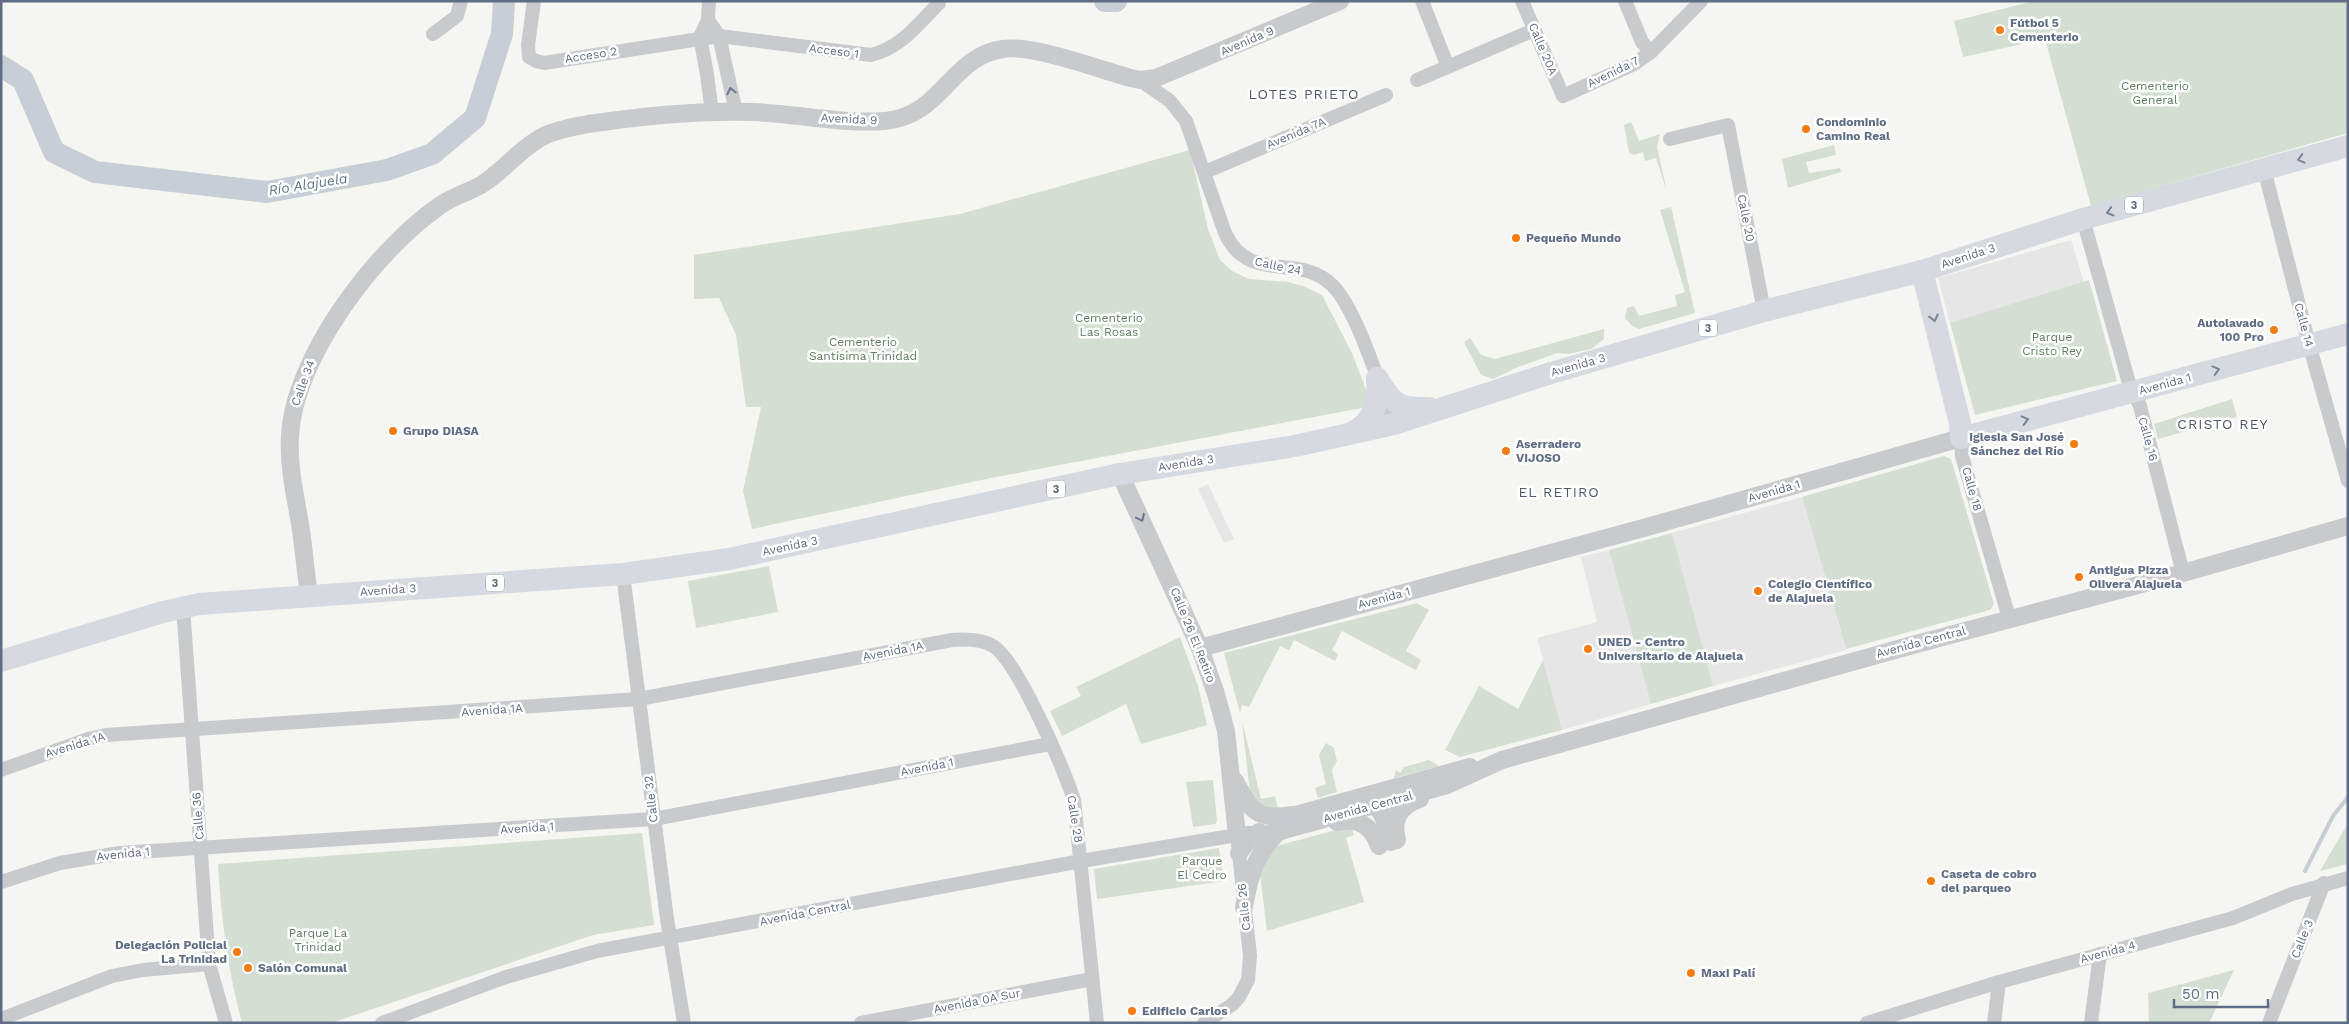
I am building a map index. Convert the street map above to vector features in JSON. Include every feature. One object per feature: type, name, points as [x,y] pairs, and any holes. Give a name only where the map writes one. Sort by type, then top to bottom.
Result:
[{"type":"main road","name":"Avenida 3","points":[[1,661],[184,607],[233,600],[623,574],[729,558],[1120,474],[1343,436],[1394,424],[1448,408],[1551,373],[1764,311],[1922,271],[2084,219],[2348,146]]},
{"type":"main road","name":"Calle 18","points":[[1922,271],[1960,423],[1961,438]]},
{"type":"main road","name":"Avenida 1","points":[[1961,438],[2348,334]]},
{"type":"main road","points":[[1377,378],[1388,396],[1403,408],[1448,408]]},
{"type":"main road","points":[[1343,436],[1359,429],[1371,417],[1377,403],[1377,378]]},
{"type":"street","points":[[433,34],[457,16],[461,1]]},
{"type":"street","name":"Acceso 2","points":[[534,1],[528,45],[530,57],[544,63],[710,36]]},
{"type":"street","points":[[709,1],[708,20],[710,36],[707,74],[712,113]]},
{"type":"street","name":"Avenida 9","points":[[430,212],[490,179],[530,145],[554,132],[587,124],[688,113],[736,112],[872,122],[905,117],[922,110],[976,58],[1005,48],[1020,48],[1039,52],[1140,80],[1156,78],[1340,1]]},
{"type":"street","points":[[1422,1],[1448,67]]},
{"type":"street","name":"Calle 20A","points":[[1522,1],[1563,96]]},
{"type":"street","points":[[1625,1],[1642,42],[1650,52]]},
{"type":"street","name":"Avenida 7","points":[[1563,96],[1634,64],[1650,52],[1701,1]]},
{"type":"street","name":"Acceso 1","points":[[710,36],[871,55],[886,52],[896,46],[939,3]]},
{"type":"street","points":[[1417,80],[1534,30]]},
{"type":"street","points":[[710,36],[736,112]]},
{"type":"street","points":[[1170,101],[1165,92],[1165,86],[1176,71]]},
{"type":"street","name":"Calle 24","points":[[1140,80],[1170,101],[1190,128],[1225,233],[1234,249],[1245,259],[1260,264],[1301,270],[1317,276],[1332,285],[1344,301],[1377,378],[1394,424]]},
{"type":"street","name":"Avenida 7A","points":[[1206,172],[1386,95]]},
{"type":"street","name":"Calle 20","points":[[1670,139],[1728,125],[1764,311]]},
{"type":"street","name":"Calle 14","points":[[2264,169],[2309,344],[2348,481]]},
{"type":"street","name":"Calle 34","points":[[309,596],[290,453],[294,407],[301,384],[321,340],[343,308],[375,266],[430,212]]},
{"type":"street","name":"Calle 16","points":[[2084,219],[2133,393],[2140,406],[2181,556],[2183,573]]},
{"type":"street","name":"Calle 18","points":[[1961,438],[1962,456],[2009,618]]},
{"type":"street","name":"Avenida 1","points":[[1200,648],[1656,524],[1961,438]]},
{"type":"street","name":"Calle 26 El Retiro","points":[[1120,474],[1200,648],[1222,714],[1231,773],[1245,835]]},
{"type":"street","name":"Avenida Central","points":[[382,1023],[506,977],[578,956],[1081,861],[1245,835],[1416,787],[1447,785],[1463,771],[2009,618],[2183,573],[2348,526]]},
{"type":"street","name":"Calle 32","points":[[623,574],[670,938],[684,1023]]},
{"type":"street","name":"Calle 36","points":[[184,607],[209,964],[226,1023]]},
{"type":"street","name":"Avenida 1A","points":[[1,770],[98,736],[639,699],[952,640],[984,642]]},
{"type":"street","name":"Calle 28","points":[[984,642],[994,646],[1012,666],[1064,772],[1074,800],[1097,1023]]},
{"type":"street","name":"Avenida 1","points":[[1,882],[41,868],[120,853],[654,819],[1050,744]]},
{"type":"street","points":[[1388,843],[1398,815],[1404,806],[1445,791],[1463,771]]},
{"type":"street","points":[[1231,773],[1245,800],[1257,813],[1296,821],[1310,829],[1340,821],[1352,820],[1368,828],[1388,843]]},
{"type":"street","name":"Avenida Central","points":[[1245,835],[1266,835],[1279,831],[1296,821],[1376,805],[1416,787]]},
{"type":"street","points":[[1239,853],[1245,835],[1363,802],[1376,805],[1381,810],[1388,843]]},
{"type":"street","points":[[1244,907],[1249,878],[1256,860],[1267,843],[1279,831]]},
{"type":"street","name":"Calle 26","points":[[1204,1023],[1234,1004],[1240,997],[1248,980],[1250,956],[1239,853]]},
{"type":"street","name":"Avenida 4","points":[[1867,1023],[1999,982],[2233,918],[2292,894],[2324,883],[2348,878]]},
{"type":"street","name":"Calle 3","points":[[2269,1023],[2324,883]]},
{"type":"street","points":[[2090,1023],[2100,954]]},
{"type":"street","points":[[1,1019],[112,976],[143,970],[209,964]]},
{"type":"street","name":"Avenida 0A Sur","points":[[861,1023],[1092,979]]},
{"type":"street","points":[[1994,1023],[1999,982]]},
{"type":"shaded area","points":[[2071,240],[2084,282],[1950,323],[1938,278]]},
{"type":"shaded area","points":[[1208,484],[1234,539],[1224,543],[1198,489]]},
{"type":"shaded area","name":"Colegio Científico de Alajuela","points":[[1802,497],[1846,650],[1713,686],[1672,533]]},
{"type":"shaded area","name":"UNED - Centro Universitario de Alajuela","points":[[1609,550],[1651,704],[1562,730],[1537,638],[1597,622],[1581,557]]},
{"type":"green space","name":"Cementerio General","points":[[2034,1],[2348,1],[2348,133],[2091,206],[2045,39],[1963,57],[1954,21]]},
{"type":"green space","points":[[1631,122],[1639,141],[1660,134],[1657,147],[1667,192],[1656,158],[1645,161],[1643,152],[1634,155],[1629,152],[1624,125]]},
{"type":"green space","points":[[1834,145],[1836,155],[1806,162],[1809,173],[1840,168],[1841,172],[1788,188],[1782,159]]},
{"type":"green space","points":[[1190,150],[1208,229],[1220,260],[1232,271],[1249,279],[1288,282],[1303,286],[1322,295],[1352,353],[1368,395],[1366,405],[1362,408],[986,479],[752,529],[743,491],[761,407],[746,407],[736,335],[719,298],[694,299],[694,255],[960,214]]},
{"type":"green space","points":[[1671,207],[1695,313],[1639,329],[1631,325],[1625,318],[1627,308],[1634,306],[1639,316],[1677,306],[1675,295],[1685,292],[1660,210]]},
{"type":"green space","name":"Parque Cristo Rey","points":[[2089,280],[2117,381],[1975,415],[1950,323]]},
{"type":"green space","points":[[1604,329],[1604,339],[1591,349],[1569,354],[1557,353],[1516,368],[1493,379],[1481,375],[1464,342],[1470,338],[1481,355],[1495,359]]},
{"type":"green space","points":[[2232,399],[2237,417],[2158,439],[2154,424]]},
{"type":"green space","points":[[1944,456],[1951,459],[1994,604],[1990,610],[1846,649],[1802,497]]},
{"type":"green space","points":[[1672,533],[1713,686],[1651,704],[1609,550]]},
{"type":"green space","points":[[769,566],[778,612],[696,628],[688,581]]},
{"type":"green space","points":[[1417,603],[1429,610],[1406,651],[1421,660],[1416,670],[1342,631],[1332,650],[1338,654],[1335,661],[1294,640],[1289,650],[1280,646],[1249,707],[1242,705],[1240,713],[1224,653]]},
{"type":"green space","points":[[1180,637],[1198,686],[1207,725],[1141,744],[1126,704],[1062,736],[1050,711],[1081,696],[1076,687]]},
{"type":"green space","points":[[1543,660],[1562,730],[1460,757],[1445,750],[1479,686],[1518,709]]},
{"type":"green space","points":[[1242,721],[1261,799],[1275,796],[1278,809],[1258,804],[1250,794]]},
{"type":"green space","points":[[1326,743],[1334,748],[1337,761],[1332,770],[1337,792],[1318,798],[1315,788],[1326,784],[1319,755]]},
{"type":"green space","points":[[1429,760],[1439,766],[1394,778],[1396,770],[1400,773],[1404,767]]},
{"type":"green space","points":[[1213,780],[1217,821],[1215,824],[1193,827],[1186,782]]},
{"type":"green space","points":[[2348,823],[2348,864],[2320,871]]},
{"type":"green space","points":[[1351,826],[1354,835],[1346,838],[1364,902],[1267,931],[1260,874],[1263,862],[1276,846]]},
{"type":"green space","name":"Parque La Trinidad","points":[[642,833],[654,925],[593,935],[331,1023],[242,1023],[226,944],[218,864]]},
{"type":"green space","name":"Parque El Cedro","points":[[1219,848],[1224,881],[1097,899],[1094,869]]},
{"type":"green space","points":[[2234,970],[2209,1023],[2149,1023],[2148,993]]},
{"type":"waterway","name":"Río Alajuela","points":[[1,66],[23,80],[54,152],[95,172],[267,192],[387,170],[432,154],[475,118],[502,34],[504,1]]},
{"type":"waterway","name":"Río Alajuela","points":[[1105,1],[1116,1]]},
{"type":"waterway","points":[[2305,871],[2333,816],[2348,797]]},
{"type":"place","name":"Fútbol 5 Cementerio","points":[[2000,30]]},
{"type":"place","name":"Condominio Camino Real","points":[[1806,129]]},
{"type":"place","name":"Pequeño Mundo","points":[[1516,238]]},
{"type":"place","name":"Autolavado 100 Pro","points":[[2274,330]]},
{"type":"place","name":"Grupo DIASA","points":[[393,431]]},
{"type":"place","name":"Iglesia San José Sánchez del Río","points":[[2074,444]]},
{"type":"place","name":"Aserradero VIJOSO","points":[[1506,451]]},
{"type":"place","name":"Antigua Pizza Olivera Alajuela","points":[[2079,577]]},
{"type":"place","name":"Colegio Científico de Alajuela","points":[[1758,591]]},
{"type":"place","name":"UNED - Centro Universitario de Alajuela","points":[[1588,649]]},
{"type":"place","name":"Caseta de cobro del parqueo","points":[[1931,881]]},
{"type":"place","name":"Delegación Policial La Trinidad","points":[[237,952]]},
{"type":"place","name":"Salón Comunal","points":[[248,968]]},
{"type":"place","name":"Maxi Palí","points":[[1691,973]]},
{"type":"place","name":"Edificio Carlos","points":[[1132,1011]]},
{"type":"district","name":"LOTES PRIETO","points":[[1304,94]]},
{"type":"district","name":"CRISTO REY","points":[[2223,424]]},
{"type":"district","name":"EL RETIRO","points":[[1559,492]]},
{"type":"park label","name":"Cementerio Las Rosas","points":[[1109,325]]},
{"type":"park label","name":"Cementerio Santísima Trinidad","points":[[863,349]]}]
